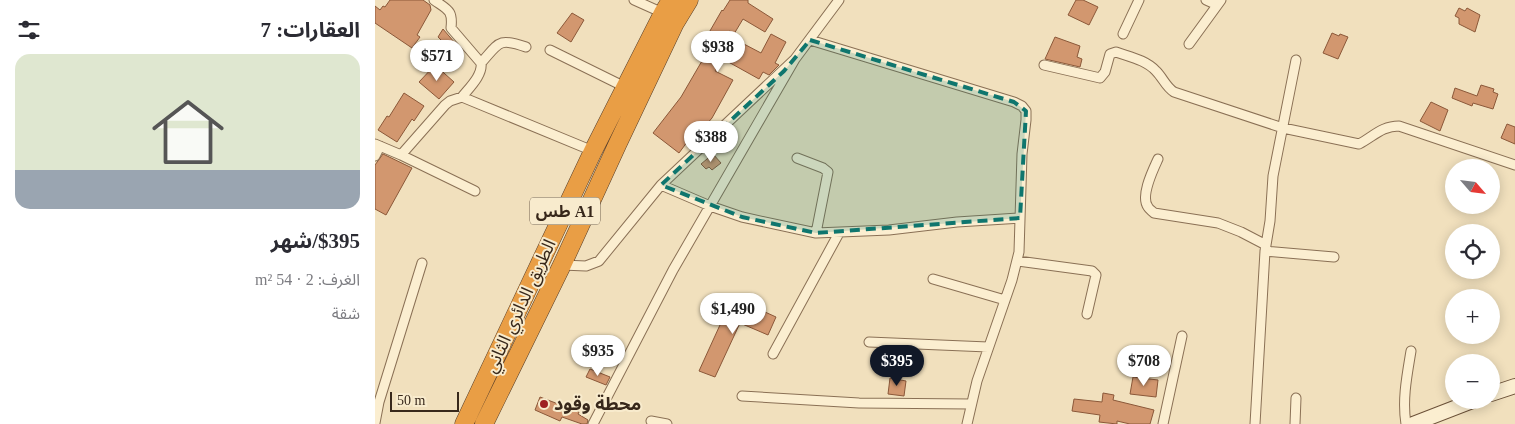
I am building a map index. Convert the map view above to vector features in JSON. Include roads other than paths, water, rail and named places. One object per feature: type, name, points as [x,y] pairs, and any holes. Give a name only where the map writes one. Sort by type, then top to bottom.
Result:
[{"type":"highway","name":"الطريق الدائري الثاني","points":[[484,424],[562,265],[675,23],[689,0]]},
{"type":"highway","name":"الطريق الدائري الثاني","points":[[464,424],[593,151],[667,6]]},
{"type":"street","points":[[434,0],[449,10],[452,16],[451,28],[481,63],[482,68],[479,74],[462,97]]},
{"type":"street","points":[[634,0],[667,6]]},
{"type":"street","points":[[593,424],[673,270],[795,59],[839,0]]},
{"type":"street","points":[[1123,34],[1139,0]]},
{"type":"street","points":[[1189,44],[1219,2],[1206,0]]},
{"type":"street","points":[[810,40],[1014,102],[1022,106],[1025,111],[1026,120],[1022,154],[1021,236],[1018,261],[988,347],[967,424]]},
{"type":"street","points":[[481,63],[502,43],[509,41],[526,47]]},
{"type":"street","points":[[550,50],[625,87]]},
{"type":"street","points":[[1044,65],[1100,78],[1105,72],[1110,54],[1116,52],[1150,65],[1157,71],[1169,88],[1175,92],[1283,128],[1359,144],[1378,130],[1390,126],[1399,126],[1515,165]]},
{"type":"street","points":[[562,265],[586,266],[599,261],[661,185],[795,59]]},
{"type":"street","points":[[1255,424],[1266,248],[1276,157],[1296,60]]},
{"type":"street","points":[[401,155],[450,100],[462,97],[593,151]]},
{"type":"street","points":[[375,156],[378,145],[475,191]]},
{"type":"street","points":[[797,158],[823,168],[828,172],[816,232]]},
{"type":"street","points":[[1157,159],[1145,197],[1147,206],[1154,213],[1218,223],[1241,232],[1266,248],[1334,257]]},
{"type":"street","points":[[661,185],[710,206],[742,217],[816,232],[839,233],[889,230],[957,222],[1020,218]]},
{"type":"street","points":[[773,354],[839,233]]},
{"type":"street","points":[[1018,261],[1091,271],[1096,275],[1087,314]]},
{"type":"street","points":[[375,423],[381,394],[422,263]]},
{"type":"street","points":[[933,279],[1005,300]]},
{"type":"street","points":[[1163,424],[1182,336]]},
{"type":"street","points":[[869,342],[988,347]]},
{"type":"street","points":[[1406,424],[1404,414],[1406,384],[1411,352]]},
{"type":"street","points":[[1500,391],[1515,386]]},
{"type":"street","points":[[742,396],[859,403],[971,404]]},
{"type":"street","points":[[1295,424],[1296,398]]},
{"type":"street","points":[[1413,424],[1452,409]]},
{"type":"street","points":[[651,420],[667,424]]},
{"type":"place","name":"محطة وقود","points":[[544,404]]}]
